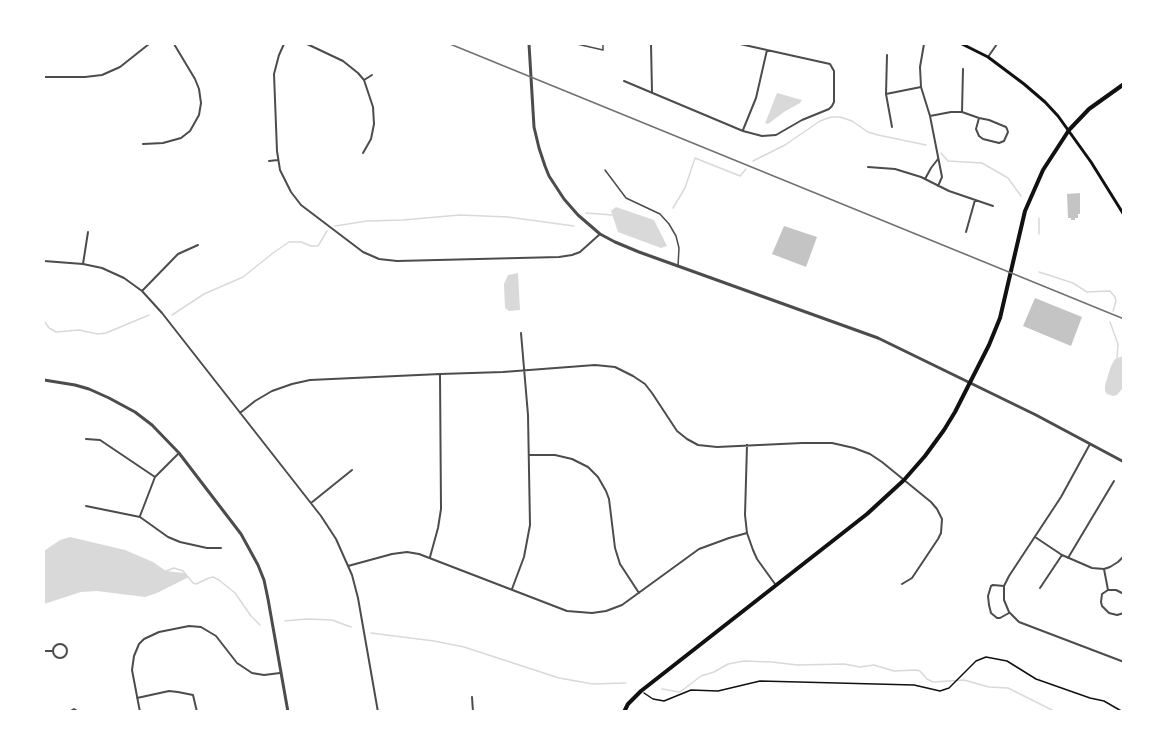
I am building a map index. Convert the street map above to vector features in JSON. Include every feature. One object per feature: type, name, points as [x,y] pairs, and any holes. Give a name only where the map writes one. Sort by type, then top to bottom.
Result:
[{"type":"main road","points":[[962,44],[988,57],[1045,102],[1069,130],[1124,216]]},
{"type":"main road","points":[[624,711],[641,691],[867,514],[904,480],[925,456],[944,430],[989,345],[1000,318],[1025,211],[1043,170],[1069,130],[1089,109],[1124,84]]},
{"type":"street","points":[[44,77],[102,75],[120,67],[149,44]]},
{"type":"street","points":[[143,144],[163,143],[181,138],[190,131],[199,115],[201,103],[199,89],[174,44]]},
{"type":"street","points":[[284,44],[274,74],[278,160],[284,180],[302,205],[363,252],[379,260],[397,261],[567,256],[584,250],[600,234]]},
{"type":"street","points":[[307,44],[343,61],[364,80],[373,107],[374,124],[371,139],[363,153]]},
{"type":"street","points":[[529,44],[536,138],[545,166],[564,199],[600,234],[622,246],[678,267],[873,335],[1036,415],[1124,462]]},
{"type":"street","points":[[651,44],[652,92]]},
{"type":"street","points":[[624,81],[743,131],[762,136],[776,135],[802,120],[829,109],[834,102],[834,71],[830,64],[740,44]]},
{"type":"street","points":[[924,44],[920,67],[921,87],[939,159],[942,177],[938,186]]},
{"type":"street","points":[[988,57],[998,44]]},
{"type":"street","points":[[743,131],[756,98],[767,50]]},
{"type":"street","points":[[887,55],[886,94],[892,127]]},
{"type":"street","points":[[962,112],[963,69]]},
{"type":"street","points":[[364,80],[372,75]]},
{"type":"street","points":[[886,94],[921,87]]},
{"type":"street","points":[[930,116],[943,112],[962,112],[989,120],[1006,128],[1008,132],[1004,141],[999,143],[981,138],[976,129],[979,118]]},
{"type":"street","points":[[925,179],[939,159]]},
{"type":"street","points":[[269,161],[278,160]]},
{"type":"street","points":[[868,167],[895,169],[993,206]]},
{"type":"street","points":[[966,232],[975,200]]},
{"type":"street","points":[[83,264],[88,232]]},
{"type":"street","points":[[142,291],[178,254],[198,245]]},
{"type":"street","points":[[44,261],[102,268],[124,278],[142,291],[162,313],[311,502],[333,534],[348,566],[358,598],[378,711]]},
{"type":"street","points":[[512,589],[521,566],[529,534],[530,456],[522,333]]},
{"type":"street","points":[[240,413],[255,401],[272,392],[303,381],[608,366],[639,379],[648,388],[673,426],[687,439],[698,445],[710,447],[823,442],[854,448],[877,459],[937,508],[942,519],[938,539],[912,578],[902,584]]},
{"type":"street","points":[[429,557],[441,509],[440,374]]},
{"type":"street","points":[[44,380],[82,387],[110,398],[152,425],[179,453],[241,534],[258,565],[268,599],[288,711]]},
{"type":"street","points":[[86,439],[100,440],[155,477]]},
{"type":"street","points":[[1089,444],[1061,497],[1009,576],[1004,586],[1004,600],[1009,612],[1019,622],[1124,662]]},
{"type":"street","points":[[747,445],[745,515],[747,533],[757,559],[776,585]]},
{"type":"street","points":[[140,517],[155,477],[179,453]]},
{"type":"street","points":[[530,456],[555,455],[572,459],[588,467],[598,477],[609,499],[615,548],[620,564],[639,593]]},
{"type":"street","points":[[44,459],[44,474]]},
{"type":"street","points":[[311,502],[352,470]]},
{"type":"street","points":[[1068,558],[1114,481]]},
{"type":"street","points":[[86,506],[140,517],[168,537],[180,542],[207,548],[221,548]]},
{"type":"street","points":[[348,566],[378,557],[413,552],[567,611],[599,612],[622,605],[699,549],[747,533]]},
{"type":"street","points":[[1035,537],[1062,555],[1092,568],[1104,569],[1124,556]]},
{"type":"street","points":[[1040,588],[1062,555]]},
{"type":"street","points":[[1104,569],[1108,590]]},
{"type":"street","points":[[1004,586],[991,586],[988,596],[989,605],[991,613],[997,618],[1009,612]]},
{"type":"street","points":[[1124,594],[1116,590],[1108,590],[1102,594],[1101,602],[1102,606],[1113,614],[1124,613]]},
{"type":"street","points":[[140,711],[132,670],[134,656],[144,639],[159,632],[194,626],[216,636],[237,663],[252,673],[264,675],[282,673]]},
{"type":"street","points":[[60,644],[65,646],[67,652],[64,657],[58,658],[53,651],[55,646],[60,644]]},
{"type":"street","points":[[44,651],[53,651]]},
{"type":"street","points":[[137,698],[169,691],[193,695],[197,711]]},
{"type":"street","points":[[472,697],[473,711]]},
{"type":"street","points":[[69,711],[74,709],[79,711]]},
{"type":"lane","points":[[577,44],[603,50],[603,44]]},
{"type":"lane","points":[[605,170],[626,198],[660,214],[669,224],[676,236],[678,267]]},
{"type":"path","points":[[641,691],[660,702],[691,690],[718,691],[760,681],[914,685],[940,691],[949,688],[976,661],[986,657],[1012,663],[1036,679],[1104,701],[1123,711]]},
{"type":"shaded area","points":[[777,93],[802,100],[768,124],[765,123],[766,121]]},
{"type":"shaded area","points":[[616,207],[654,220],[667,246],[661,248],[618,232],[611,211]]},
{"type":"shaded area","points":[[518,273],[520,310],[509,311],[505,308],[504,284],[508,275]]},
{"type":"shaded area","points":[[1123,356],[1123,388],[1117,395],[1107,394],[1105,385],[1111,366],[1115,359]]},
{"type":"shaded area","points":[[70,537],[125,550],[153,562],[166,571],[184,573],[189,577],[145,597],[97,591],[81,592],[44,604],[44,551],[60,540]]},
{"type":"building","points":[[1080,193],[1080,214],[1075,220],[1071,220],[1068,218],[1067,194]]},
{"type":"building","points":[[784,226],[817,237],[806,267],[772,254]]},
{"type":"building","points":[[1035,298],[1082,317],[1071,346],[1023,326]]},
{"type":"waterway","points":[[753,161],[785,145],[820,121],[831,117],[852,121],[868,132],[878,135],[926,145]]},
{"type":"waterway","points":[[941,153],[948,161],[982,163],[1008,178],[1021,196]]},
{"type":"waterway","points":[[673,208],[685,188],[695,158],[740,176],[746,169]]},
{"type":"waterway","points":[[586,213],[612,215]]},
{"type":"waterway","points":[[335,226],[367,221],[460,215],[508,217],[574,226]]},
{"type":"waterway","points":[[1039,218],[1039,234]]},
{"type":"waterway","points":[[172,315],[204,294],[243,277],[289,242],[318,246],[327,231]]},
{"type":"waterway","points":[[1039,272],[1073,283],[1087,292],[1110,291],[1116,301],[1113,311]]},
{"type":"waterway","points":[[44,321],[56,332],[79,330],[98,334],[106,333],[149,315]]},
{"type":"waterway","points":[[1110,322],[1118,344],[1117,358]]},
{"type":"waterway","points":[[166,571],[174,568],[183,571],[196,584],[213,577],[219,580],[235,593],[260,625]]},
{"type":"waterway","points":[[285,621],[332,620],[351,627]]},
{"type":"waterway","points":[[371,633],[464,647],[559,678],[593,684],[626,683]]},
{"type":"waterway","points":[[662,689],[680,692],[701,676],[728,664],[744,661],[797,665],[844,664],[860,667],[874,665],[894,671],[920,671],[933,682],[964,680],[989,687],[1008,688],[1056,712]]},
{"type":"railway","points":[[450,44],[1124,319]]}]
